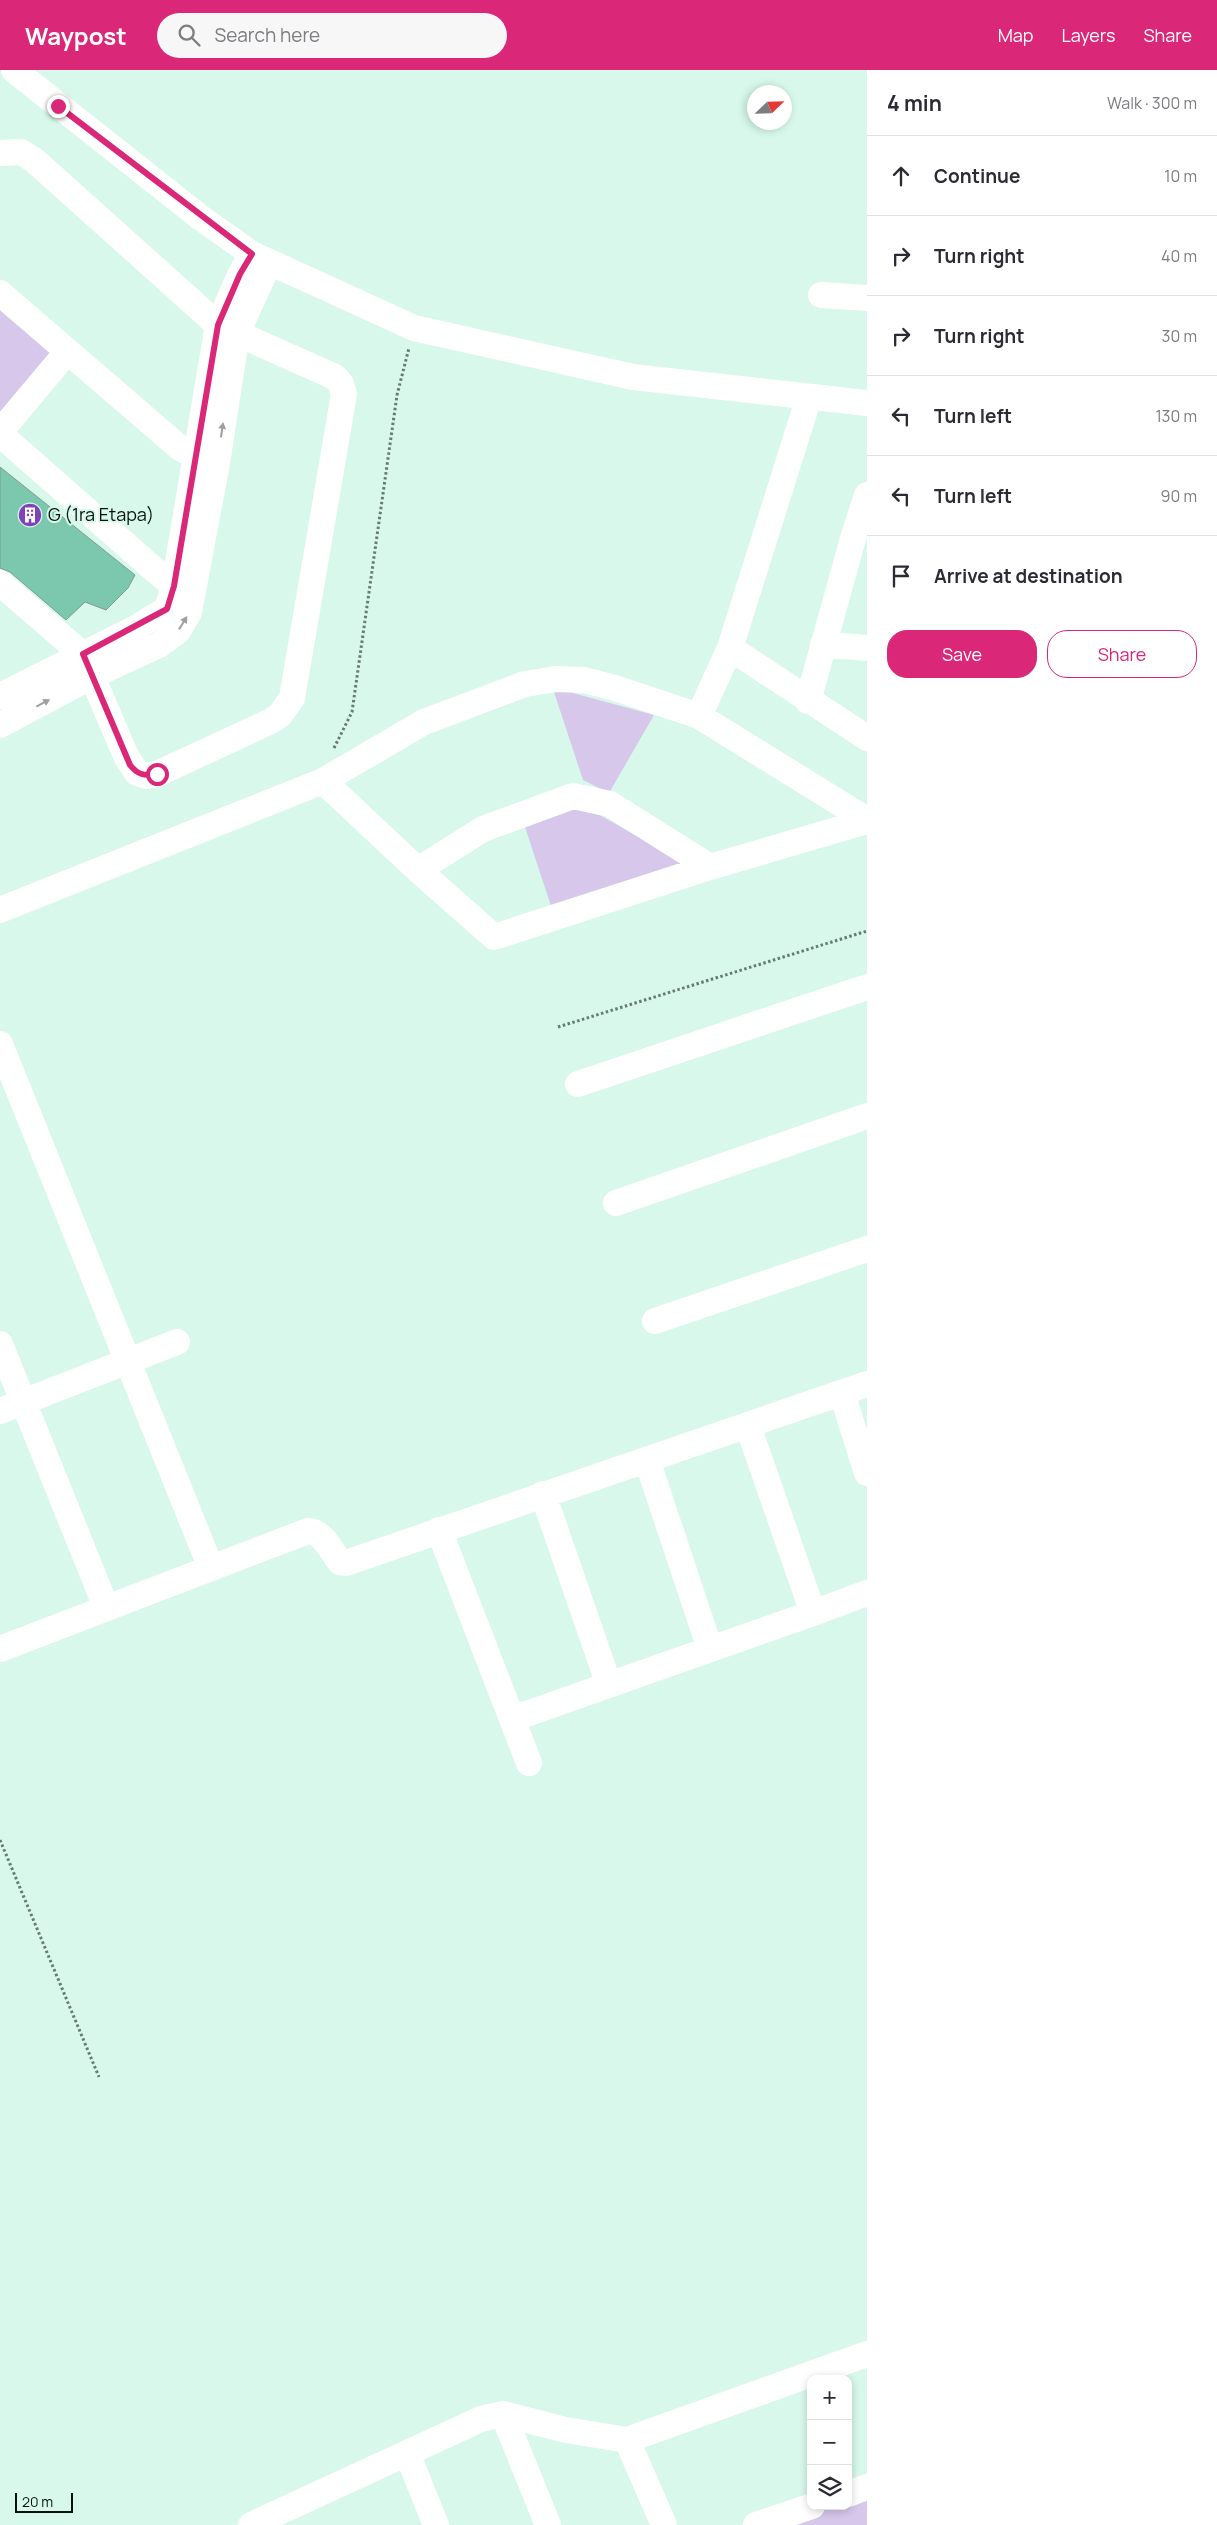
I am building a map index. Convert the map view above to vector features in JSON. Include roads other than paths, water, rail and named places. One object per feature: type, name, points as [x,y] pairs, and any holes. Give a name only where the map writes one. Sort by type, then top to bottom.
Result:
[{"type":"street","points":[[14,70],[194,212],[260,259],[414,328],[633,377],[867,403]]},
{"type":"street","points":[[0,153],[20,152],[34,160],[228,329],[334,377],[341,384],[344,394],[292,698],[283,712],[271,721],[157,774],[146,776],[137,773],[126,756],[88,666],[0,584]]},
{"type":"street","points":[[0,725],[88,666],[167,609],[184,589],[228,329],[240,274],[260,259]]},
{"type":"street","points":[[0,293],[180,448],[206,459]]},
{"type":"street","points":[[821,294],[867,298]]},
{"type":"street","points":[[67,352],[0,433],[184,589]]},
{"type":"street","points":[[699,716],[730,648],[809,398]]},
{"type":"street","points":[[808,701],[823,644],[860,535],[867,495]]},
{"type":"street","points":[[823,644],[867,648]]},
{"type":"street","points":[[730,648],[867,738]]},
{"type":"street","points":[[0,696],[88,666]]},
{"type":"street","points":[[0,910],[323,781],[424,722],[516,687],[556,679],[584,680],[615,688],[699,716],[867,820]]},
{"type":"street","points":[[323,781],[418,870],[494,937],[710,867],[867,820]]},
{"type":"street","points":[[418,870],[483,829],[573,796],[610,804],[710,867]]},
{"type":"street","points":[[578,1084],[867,987]]},
{"type":"street","points":[[0,1044],[211,1568]]},
{"type":"street","points":[[616,1203],[867,1116]]},
{"type":"street","points":[[655,1321],[867,1249]]},
{"type":"street","points":[[0,1410],[177,1342]]},
{"type":"street","points":[[0,1344],[106,1607]]},
{"type":"street","points":[[0,1648],[308,1531],[314,1531],[320,1535],[340,1562],[346,1563],[867,1384]]},
{"type":"street","points":[[842,1393],[867,1473]]},
{"type":"street","points":[[748,1426],[812,1613]]},
{"type":"street","points":[[647,1460],[710,1649]]},
{"type":"street","points":[[543,1494],[609,1685]]},
{"type":"street","points":[[439,1530],[529,1763]]},
{"type":"street","points":[[512,1719],[867,1593]]},
{"type":"street","points":[[251,2525],[481,2419],[502,2414],[566,2430],[627,2440],[867,2354]]},
{"type":"street","points":[[502,2414],[548,2525]]},
{"type":"street","points":[[627,2440],[664,2525]]},
{"type":"street","points":[[407,2453],[436,2525]]},
{"type":"street","points":[[852,2493],[867,2487]]},
{"type":"street","points":[[756,2525],[784,2521],[807,2509]]},
{"type":"place","name":"G (1ra Etapa)","points":[[30,515]]}]
